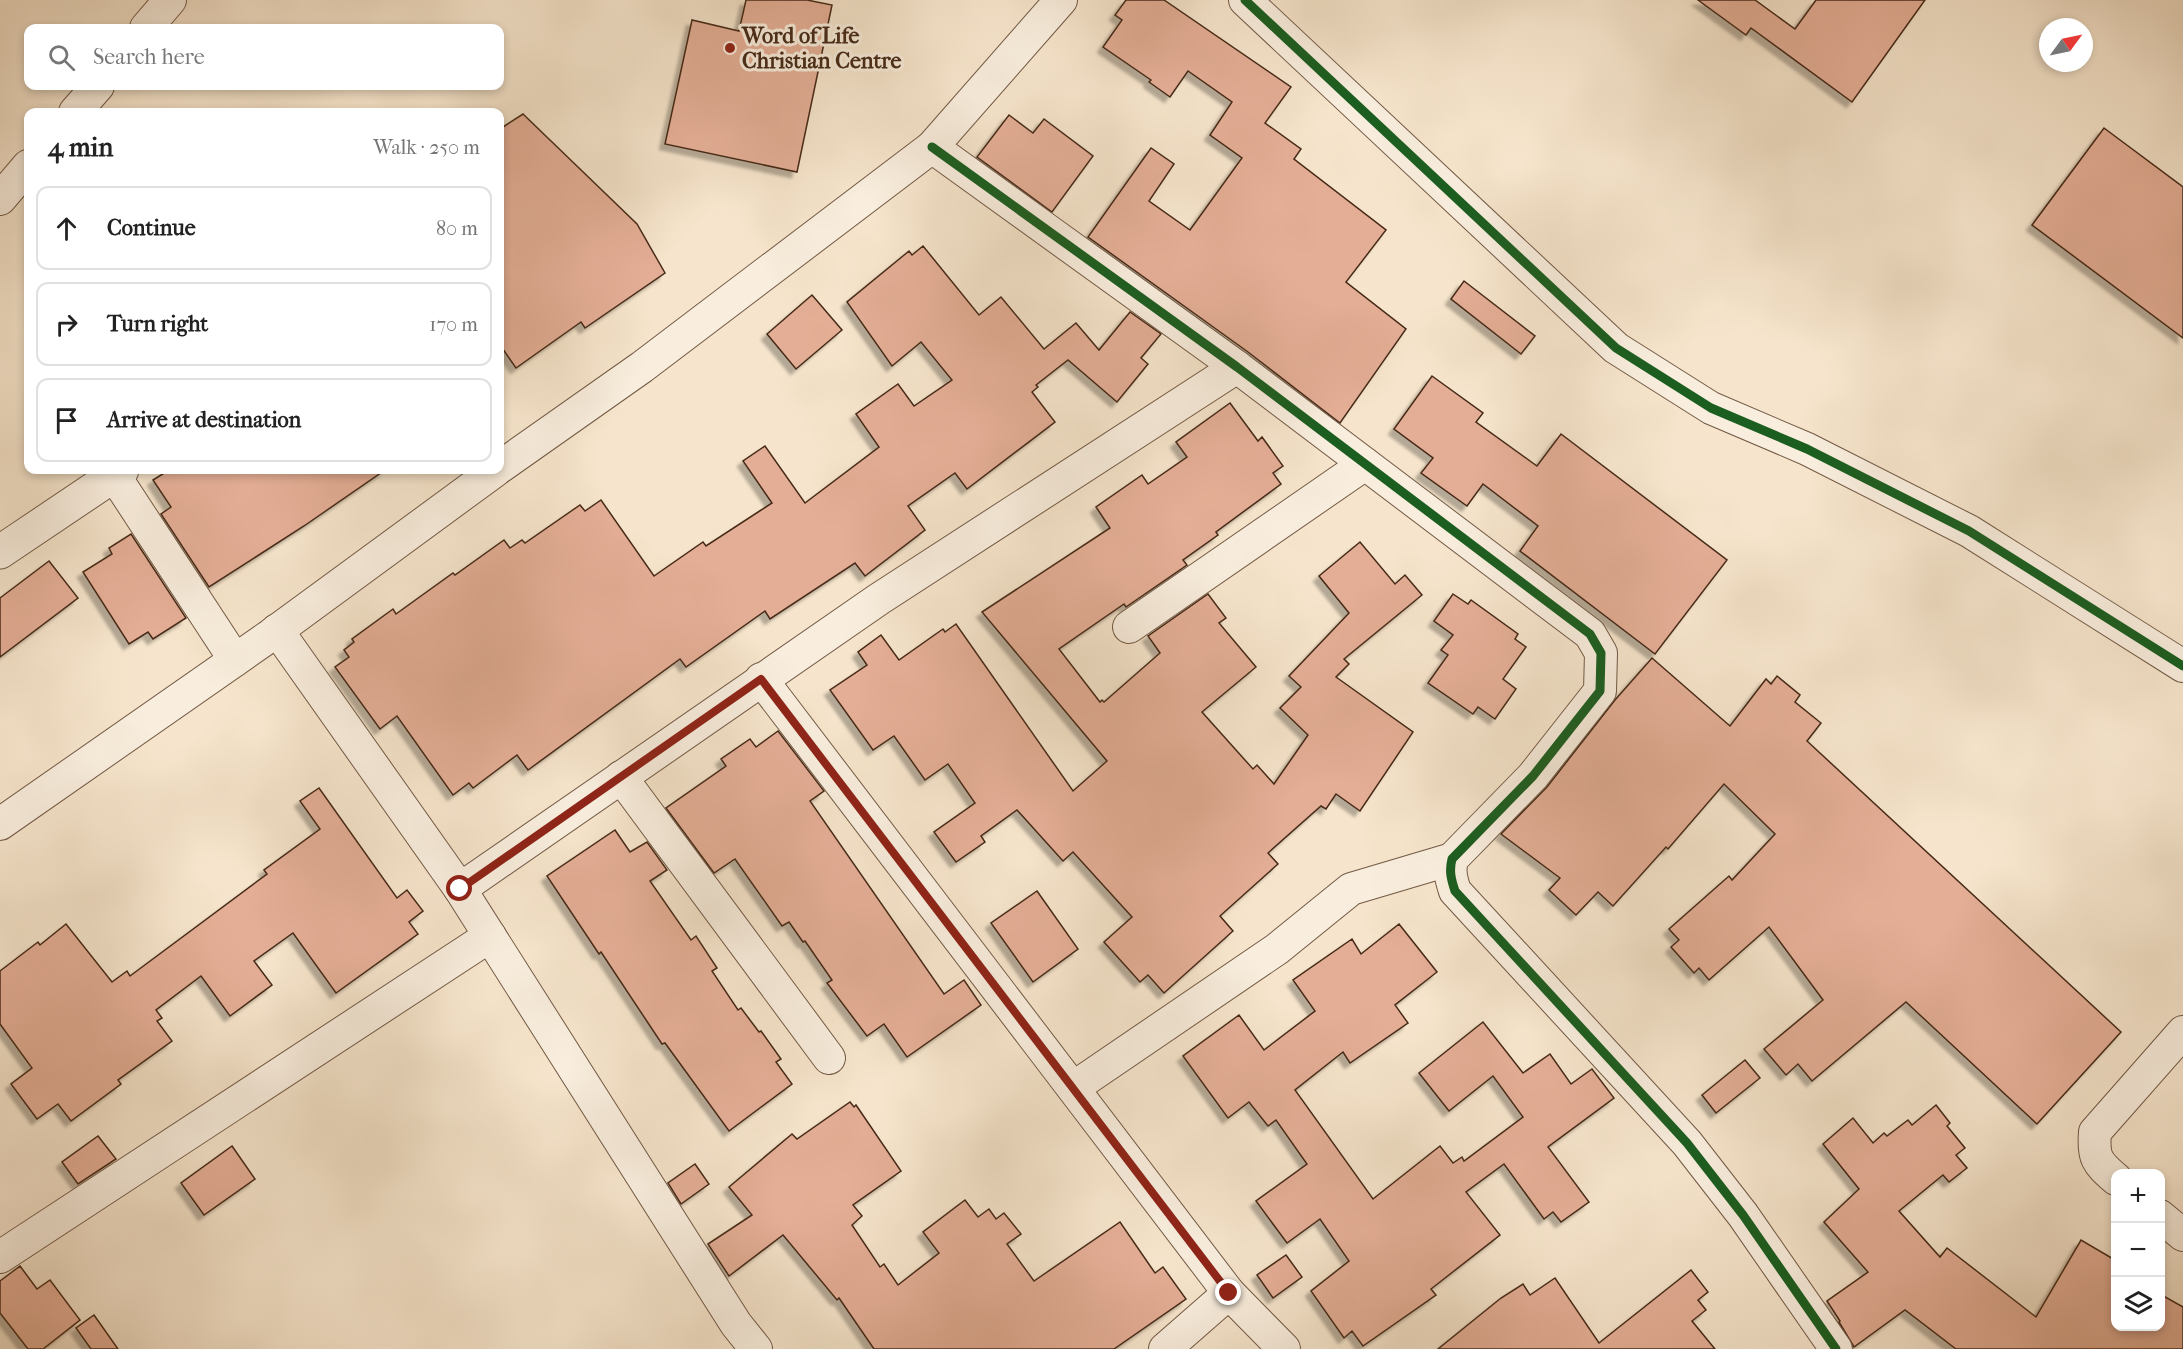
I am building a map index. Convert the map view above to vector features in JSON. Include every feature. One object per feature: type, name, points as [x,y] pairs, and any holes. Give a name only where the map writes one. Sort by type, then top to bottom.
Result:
[{"type":"street","points":[[149,24],[170,0]]},
{"type":"street","points":[[504,464],[642,367],[932,147],[1061,0]]},
{"type":"street","points":[[1245,0],[1617,348],[1711,408],[1807,449],[1969,531],[2183,666]]},
{"type":"street","points":[[79,108],[94,90]]},
{"type":"street","points":[[932,147],[1237,367],[1590,634],[1601,653],[1600,691],[1533,776],[1452,859],[1351,889],[1277,948],[1073,1088]]},
{"type":"street","points":[[0,199],[24,171]]},
{"type":"street","points":[[460,889],[879,599],[1237,367]]},
{"type":"street","points":[[1129,627],[1365,464]]},
{"type":"street","points":[[0,552],[115,474]]},
{"type":"street","points":[[119,474],[235,660]]},
{"type":"street","points":[[0,824],[277,630],[490,474]]},
{"type":"street","points":[[277,630],[460,889],[730,1314],[756,1349]]},
{"type":"street","points":[[761,679],[1229,1293],[1284,1349]]},
{"type":"street","points":[[621,777],[829,1058]]},
{"type":"street","points":[[1452,859],[1450,878],[1455,891],[1687,1143],[1743,1215],[1836,1349]]},
{"type":"street","points":[[0,1257],[490,936]]},
{"type":"street","points":[[2111,1176],[2099,1165],[2093,1150],[2095,1132],[2183,1032]]},
{"type":"street","points":[[2165,1220],[2183,1235]]},
{"type":"street","points":[[1165,1349],[1229,1293]]},
{"type":"building","points":[[746,0],[807,0],[832,5],[797,172],[665,144],[692,20],[739,31]]},
{"type":"building","points":[[1126,0],[1164,0],[1291,87],[1265,123],[1301,149],[1294,159],[1386,230],[1346,282],[1406,329],[1340,423],[1248,352],[1088,237],[1151,148],[1174,164],[1149,201],[1190,230],[1242,158],[1210,135],[1232,102],[1188,71],[1170,97],[1149,82],[1151,80],[1103,47],[1122,20],[1115,15]]},
{"type":"building","points":[[1698,0],[1755,0],[1795,29],[1816,0],[1925,0],[1852,102],[1751,28],[1746,35]]},
{"type":"building","points":[[523,114],[637,224],[665,273],[585,328],[581,322],[516,368],[504,351],[504,126]]},
{"type":"building","points":[[1009,115],[1033,133],[1044,119],[1093,156],[1052,212],[977,157]]},
{"type":"building","points":[[2104,128],[2183,187],[2183,338],[2032,225]]},
{"type":"building","points":[[923,246],[979,315],[1001,297],[1044,349],[1076,323],[1099,350],[1130,312],[1161,334],[1141,358],[1148,364],[1117,402],[1068,360],[1036,385],[1038,387],[1032,392],[1055,422],[967,489],[955,473],[908,506],[925,530],[865,576],[855,563],[770,619],[765,611],[686,667],[680,659],[528,770],[517,755],[473,788],[469,783],[453,795],[397,716],[380,729],[335,667],[349,657],[344,650],[354,642],[352,639],[393,609],[396,614],[504,540],[510,548],[522,540],[525,543],[580,505],[585,511],[601,500],[654,576],[703,542],[706,546],[772,503],[743,461],[765,446],[805,503],[879,447],[856,414],[898,384],[914,406],[952,380],[921,342],[892,366],[847,302],[909,251],[912,255]]},
{"type":"building","points":[[1464,281],[1535,336],[1521,354],[1451,299]]},
{"type":"building","points":[[812,295],[842,330],[796,369],[767,334]]},
{"type":"building","points":[[1432,376],[1483,413],[1476,422],[1537,466],[1561,434],[1727,560],[1655,654],[1520,551],[1538,526],[1483,484],[1467,506],[1421,473],[1433,458],[1394,429]]},
{"type":"building","points":[[1230,403],[1258,441],[1262,437],[1283,466],[1273,473],[1281,484],[1216,532],[1218,535],[1183,560],[1187,565],[1126,607],[1124,604],[1059,649],[1100,702],[1102,700],[1104,702],[1160,653],[1148,636],[1208,594],[1226,618],[1219,623],[1256,667],[1202,712],[1253,769],[1257,765],[1274,784],[1308,735],[1280,708],[1301,687],[1289,676],[1349,613],[1319,576],[1360,542],[1395,584],[1405,575],[1422,595],[1344,659],[1349,664],[1336,677],[1413,732],[1360,811],[1336,794],[1326,809],[1321,806],[1268,853],[1278,864],[1220,916],[1233,931],[1164,993],[1148,975],[1140,982],[1104,942],[1132,917],[1073,852],[1063,861],[1017,810],[981,836],[985,842],[956,862],[934,832],[975,803],[948,764],[925,780],[894,736],[873,750],[830,690],[867,665],[858,652],[881,635],[899,660],[943,629],[945,632],[956,624],[1073,791],[1107,761],[982,612],[1110,528],[1096,507],[1142,475],[1148,484],[1187,457],[1176,442]]},
{"type":"building","points":[[163,474],[379,474],[209,587],[161,514],[171,507],[153,480]]},
{"type":"building","points":[[131,534],[186,618],[153,639],[148,632],[129,644],[83,572],[112,554],[109,548]]},
{"type":"building","points":[[49,561],[78,598],[0,657],[0,598]]},
{"type":"building","points":[[1453,594],[1468,604],[1471,600],[1518,634],[1515,639],[1526,647],[1503,679],[1516,689],[1495,719],[1478,707],[1473,714],[1428,683],[1448,655],[1441,650],[1453,635],[1434,621]]},
{"type":"building","points":[[1652,658],[1730,726],[1766,679],[1771,684],[1777,676],[1800,695],[1795,702],[1821,723],[1807,741],[2121,1032],[2037,1124],[1906,1002],[1812,1081],[1798,1064],[1786,1075],[1764,1049],[1823,1000],[1769,927],[1709,980],[1699,968],[1694,973],[1671,947],[1679,940],[1669,929],[1729,876],[1732,880],[1775,834],[1724,784],[1668,849],[1666,847],[1613,906],[1598,892],[1576,915],[1549,890],[1560,878],[1501,834],[1547,787],[1615,700]]},
{"type":"building","points":[[778,731],[824,791],[810,801],[944,994],[964,980],[981,1005],[907,1057],[884,1024],[867,1036],[827,983],[832,980],[805,941],[803,942],[789,922],[782,926],[735,859],[714,873],[666,808],[726,766],[721,759],[750,739],[756,747]]},
{"type":"building","points":[[319,788],[397,898],[407,890],[423,911],[409,922],[418,934],[336,993],[293,933],[254,961],[272,985],[230,1016],[201,976],[156,1010],[162,1018],[157,1021],[172,1041],[118,1080],[121,1084],[71,1121],[58,1104],[37,1119],[11,1084],[32,1068],[0,1024],[0,971],[38,942],[40,945],[66,924],[112,982],[127,971],[130,976],[267,874],[264,870],[320,829],[300,801]]},
{"type":"building","points":[[615,830],[630,852],[647,842],[667,870],[650,881],[691,940],[696,936],[717,968],[712,971],[738,1010],[741,1008],[781,1059],[776,1062],[792,1084],[729,1131],[665,1043],[662,1044],[547,876]]},
{"type":"building","points":[[1037,891],[1078,949],[1033,982],[991,923]]},
{"type":"building","points":[[1399,924],[1437,972],[1395,1005],[1408,1023],[1350,1063],[1343,1052],[1295,1090],[1373,1199],[1440,1146],[1453,1163],[1462,1157],[1464,1161],[1523,1117],[1493,1076],[1449,1111],[1419,1073],[1483,1022],[1523,1073],[1550,1054],[1571,1084],[1592,1069],[1614,1098],[1548,1147],[1589,1202],[1561,1222],[1553,1212],[1544,1219],[1504,1164],[1466,1192],[1500,1235],[1431,1289],[1436,1295],[1363,1346],[1352,1331],[1344,1338],[1311,1291],[1349,1261],[1320,1219],[1287,1243],[1256,1201],[1307,1164],[1276,1120],[1268,1126],[1249,1102],[1228,1118],[1183,1056],[1239,1015],[1264,1050],[1315,1011],[1293,980],[1352,939],[1361,954]]},
{"type":"building","points":[[1745,1060],[1760,1078],[1716,1113],[1702,1095]]},
{"type":"building","points":[[850,1102],[854,1107],[856,1105],[901,1171],[853,1205],[862,1216],[852,1225],[880,1267],[884,1264],[898,1285],[939,1253],[923,1232],[965,1200],[978,1217],[989,1209],[996,1219],[1004,1213],[1021,1234],[1007,1244],[1034,1281],[1120,1222],[1155,1273],[1163,1267],[1186,1299],[1114,1349],[874,1349],[839,1298],[837,1300],[783,1235],[729,1276],[708,1244],[752,1215],[729,1187],[792,1134],[797,1139]]},
{"type":"building","points":[[1936,1105],[1950,1123],[1947,1126],[1965,1148],[1956,1155],[1967,1168],[1949,1182],[1943,1175],[1899,1211],[1940,1257],[1947,1248],[2036,1317],[2081,1240],[2111,1258],[2111,1331],[2165,1331],[2165,1297],[2183,1307],[2183,1349],[1956,1349],[1905,1310],[1854,1347],[1827,1301],[1868,1272],[1824,1222],[1859,1189],[1823,1144],[1853,1118],[1873,1143],[1884,1133],[1887,1136],[1908,1120],[1912,1125]]},
{"type":"building","points":[[98,1136],[116,1159],[78,1184],[62,1162]]},
{"type":"building","points":[[232,1146],[255,1179],[204,1215],[181,1183]]},
{"type":"building","points":[[695,1164],[709,1184],[681,1204],[668,1183]]},
{"type":"building","points":[[1286,1255],[1302,1277],[1273,1298],[1257,1275]]},
{"type":"building","points":[[20,1266],[37,1289],[50,1280],[80,1320],[43,1349],[28,1349],[0,1313],[0,1281]]},
{"type":"building","points":[[1691,1270],[1708,1292],[1698,1300],[1706,1310],[1692,1321],[1715,1349],[1438,1349],[1501,1298],[1523,1284],[1530,1295],[1555,1278],[1599,1343]]},
{"type":"building","points":[[94,1315],[118,1349],[91,1349],[76,1328]]},
{"type":"cycle path","points":[[1245,0],[1616,348],[1711,408],[1807,449],[1969,531],[2183,666]]},
{"type":"cycle path","points":[[932,147],[1237,367],[1590,634],[1601,653],[1600,691],[1533,776],[1452,859],[1451,875],[1455,891],[1687,1143],[1743,1215],[1836,1349]]},
{"type":"place","name":"Word of Life Christian Centre","points":[[730,48]]},
{"type":"route","points":[[460,889],[761,679],[1229,1293]]}]
